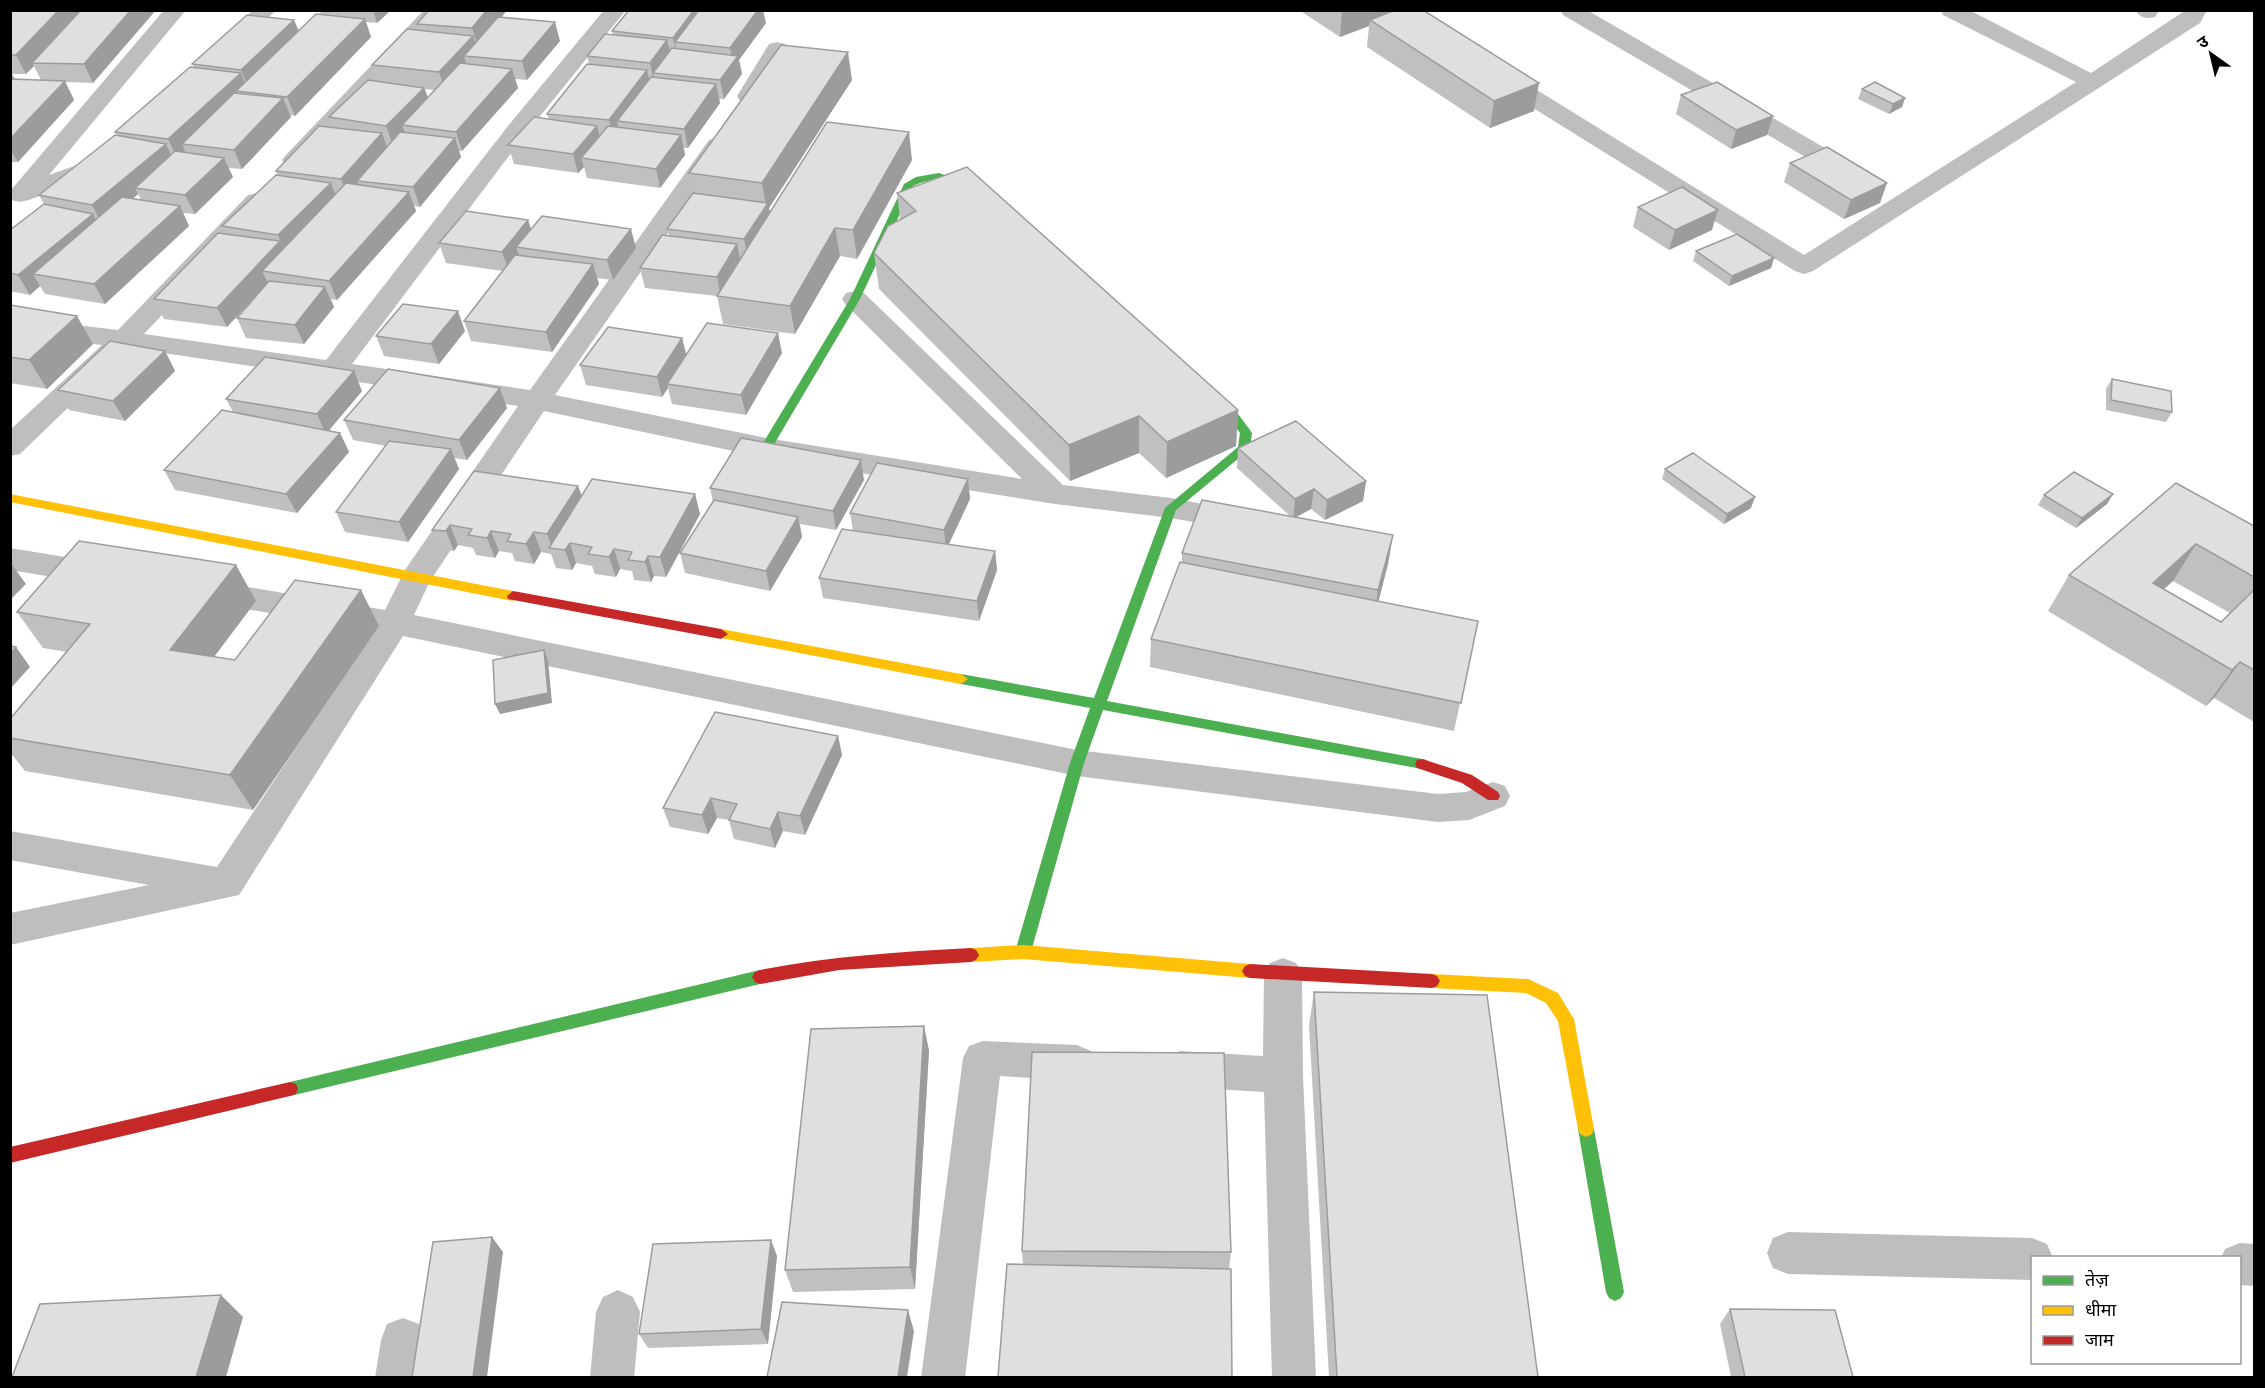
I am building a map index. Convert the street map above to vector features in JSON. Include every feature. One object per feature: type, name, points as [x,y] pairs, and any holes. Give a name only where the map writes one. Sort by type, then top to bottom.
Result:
[{"type":"street","points":[[15,203],[176,10]]},
{"type":"street","points":[[215,59],[266,10]]},
{"type":"street","points":[[10,447],[124,339],[436,10]]},
{"type":"street","points":[[333,370],[528,132],[616,10]]},
{"type":"street","points":[[1571,10],[1902,203]]},
{"type":"street","points":[[1951,10],[2092,82]]},
{"type":"street","points":[[1484,67],[1804,266],[2192,18],[2197,10]]},
{"type":"street","points":[[10,929],[226,884],[395,623],[416,578],[537,400],[699,153],[732,121],[777,50]]},
{"type":"street","points":[[15,203],[104,163],[112,155]]},
{"type":"street","points":[[766,447],[855,299],[909,184],[917,178],[945,175],[964,187],[991,210]]},
{"type":"street","points":[[855,299],[1055,494]]},
{"type":"street","points":[[10,325],[124,339],[537,400],[766,447],[1055,494],[1172,508],[1271,527]]},
{"type":"street","points":[[1023,952],[1077,763],[1172,508],[1244,449],[1246,433],[1234,417],[1198,386]]},
{"type":"street","points":[[10,498],[416,578],[1426,765],[1467,779],[1493,796]]},
{"type":"street","points":[[10,559],[127,578]]},
{"type":"street","points":[[185,588],[395,623],[1077,763],[1438,808],[1469,806],[1493,796]]},
{"type":"street","points":[[10,845],[226,884]]},
{"type":"street","points":[[10,1155],[785,971],[885,959],[1023,952],[1283,974],[1528,986],[1552,998],[1566,1019],[1615,1292]]},
{"type":"street","points":[[1283,974],[1283,1075],[1294,1377]]},
{"type":"street","points":[[943,1377],[983,1058],[1283,1075]]},
{"type":"street","points":[[1788,1253],[2031,1259]]},
{"type":"street","points":[[612,1377],[618,1312]]},
{"type":"building","points":[[10,10],[59,10],[16,55],[10,55]]},
{"type":"building","points":[[81,10],[131,10],[84,64],[32,63]]},
{"type":"building","points":[[429,10],[487,10],[472,28],[417,24]]},
{"type":"building","points":[[629,10],[694,10],[673,38],[612,31]]},
{"type":"building","points":[[699,10],[758,10],[730,48],[675,42]]},
{"type":"building","points":[[1395,10],[1423,10],[1539,83],[1494,101],[1370,20]]},
{"type":"building","points":[[316,14],[365,19],[287,97],[236,91]]},
{"type":"building","points":[[247,15],[294,20],[241,70],[192,64]]},
{"type":"building","points":[[498,17],[555,22],[522,61],[464,56]]},
{"type":"building","points":[[407,29],[473,36],[439,72],[372,65]]},
{"type":"building","points":[[605,34],[667,40],[650,63],[587,56]]},
{"type":"building","points":[[781,45],[848,52],[762,183],[689,173]]},
{"type":"building","points":[[672,48],[738,56],[720,80],[653,73]]},
{"type":"building","points":[[460,63],[512,69],[456,132],[402,125]]},
{"type":"building","points":[[587,64],[647,70],[609,120],[547,114]]},
{"type":"building","points":[[190,67],[241,73],[168,139],[115,132]]},
{"type":"building","points":[[651,77],[716,84],[684,129],[617,121]]},
{"type":"building","points":[[10,79],[65,81],[10,139]]},
{"type":"building","points":[[368,80],[424,88],[386,126],[329,117]]},
{"type":"building","points":[[1717,82],[1773,116],[1736,130],[1681,95]]},
{"type":"building","points":[[1875,82],[1905,98],[1893,104],[1862,89]]},
{"type":"building","points":[[234,93],[283,98],[234,150],[182,144]]},
{"type":"building","points":[[534,117],[597,126],[573,154],[508,145]]},
{"type":"building","points":[[827,122],[909,132],[853,230],[835,228],[790,306],[717,296]]},
{"type":"building","points":[[319,126],[382,133],[341,179],[276,171]]},
{"type":"building","points":[[608,126],[681,135],[656,169],[581,158]]},
{"type":"building","points":[[400,132],[455,138],[413,187],[357,181]]},
{"type":"building","points":[[115,135],[166,144],[92,205],[39,195]]},
{"type":"building","points":[[1827,147],[1887,183],[1851,200],[1790,163]]},
{"type":"building","points":[[175,151],[224,158],[185,195],[135,188]]},
{"type":"building","points":[[967,167],[1238,410],[1167,442],[1139,416],[1069,445],[874,253],[888,226],[916,211],[897,193]]},
{"type":"building","points":[[276,175],[331,183],[278,235],[222,226]]},
{"type":"building","points":[[346,183],[409,192],[329,281],[262,271]]},
{"type":"building","points":[[1682,187],[1718,210],[1675,230],[1638,207]]},
{"type":"building","points":[[693,193],[768,203],[744,239],[667,229]]},
{"type":"building","points":[[122,197],[180,206],[94,284],[33,274]]},
{"type":"building","points":[[44,204],[93,214],[18,275],[10,273],[10,230]]},
{"type":"building","points":[[466,211],[528,220],[502,252],[439,243]]},
{"type":"building","points":[[542,216],[631,229],[607,260],[516,247]]},
{"type":"building","points":[[218,233],[280,241],[217,308],[154,299]]},
{"type":"building","points":[[1737,234],[1774,258],[1732,276],[1696,251]]},
{"type":"building","points":[[662,235],[737,244],[717,277],[640,268]]},
{"type":"building","points":[[515,255],[593,264],[546,332],[464,321]]},
{"type":"building","points":[[269,281],[325,287],[295,325],[237,318]]},
{"type":"building","points":[[403,304],[458,311],[431,344],[376,336]]},
{"type":"building","points":[[10,305],[77,316],[29,360],[10,357]]},
{"type":"building","points":[[707,323],[778,333],[741,395],[667,384]]},
{"type":"building","points":[[608,327],[682,338],[657,377],[580,365]]},
{"type":"building","points":[[110,341],[165,351],[113,401],[58,390]]},
{"type":"building","points":[[265,357],[354,371],[317,414],[226,399]]},
{"type":"building","points":[[388,369],[500,388],[459,440],[344,420]]},
{"type":"building","points":[[2112,379],[2171,391],[2172,412],[2111,400]]},
{"type":"building","points":[[222,410],[340,433],[286,494],[164,470]]},
{"type":"building","points":[[1296,421],[1366,481],[1327,500],[1314,489],[1295,499],[1238,448]]},
{"type":"building","points":[[741,438],[861,460],[833,511],[710,488]]},
{"type":"building","points":[[389,441],[451,449],[399,522],[336,512]]},
{"type":"building","points":[[1693,453],[1755,497],[1727,514],[1665,469]]},
{"type":"building","points":[[877,463],[968,479],[944,530],[850,513]]},
{"type":"building","points":[[474,471],[578,486],[547,534],[534,532],[526,544],[507,541],[511,534],[491,531],[487,538],[468,535],[472,529],[450,525],[446,531],[432,530]]},
{"type":"building","points":[[2074,472],[2113,494],[2082,518],[2044,495]]},
{"type":"building","points":[[592,479],[695,494],[660,557],[648,556],[645,562],[628,560],[632,552],[614,549],[609,557],[588,554],[592,547],[570,543],[565,550],[549,548]]},
{"type":"building","points":[[2176,483],[2254,526],[2254,577],[2196,544],[2153,583],[2221,622],[2254,590],[2254,670],[2240,662],[2232,670],[2069,575]]},
{"type":"building","points":[[714,500],[798,517],[766,571],[680,553]]},
{"type":"building","points":[[1202,500],[1393,535],[1378,590],[1182,553]]},
{"type":"building","points":[[842,529],[995,551],[977,601],[819,578]]},
{"type":"building","points":[[79,541],[236,565],[170,650],[235,660],[295,580],[361,590],[230,775],[10,738],[10,719],[90,624],[17,612]]},
{"type":"building","points":[[1180,562],[1478,621],[1461,703],[1151,639]]},
{"type":"building","points":[[544,650],[548,693],[495,704],[493,660]]},
{"type":"building","points":[[715,712],[838,736],[800,816],[778,812],[770,829],[729,820],[737,804],[711,798],[702,815],[663,808]]},
{"type":"building","points":[[1314,992],[1487,995],[1538,1377],[1337,1377]]},
{"type":"building","points":[[924,1026],[910,1267],[785,1270],[811,1029]]},
{"type":"building","points":[[1032,1052],[1224,1053],[1231,1252],[1022,1251]]},
{"type":"building","points":[[492,1237],[473,1377],[412,1377],[433,1242]]},
{"type":"building","points":[[771,1240],[761,1329],[639,1334],[653,1244]]},
{"type":"building","points":[[1007,1264],[1231,1269],[1232,1377],[998,1377]]},
{"type":"building","points":[[221,1295],[196,1377],[12,1377],[40,1304]]},
{"type":"building","points":[[782,1302],[908,1310],[898,1377],[767,1377]]},
{"type":"building","points":[[1730,1309],[1835,1310],[1853,1377],[1745,1377]]},
{"type":"traffic: fast","points":[[766,448],[855,299],[909,184],[920,179],[939,176],[955,182],[980,201]]},
{"type":"traffic: fast","points":[[1023,952],[1077,763],[1171,508],[1244,449],[1246,433],[1234,417],[1205,392]]},
{"type":"traffic: fast","points":[[961,679],[1422,764]]},
{"type":"traffic: fast","points":[[290,1089],[760,977]]},
{"type":"traffic: fast","points":[[1586,1129],[1615,1292]]},
{"type":"traffic: slow","points":[[10,498],[513,596]]},
{"type":"traffic: slow","points":[[721,634],[961,679]]},
{"type":"traffic: slow","points":[[971,955],[1023,952],[1250,971]]},
{"type":"traffic: slow","points":[[1432,981],[1528,986],[1552,998],[1566,1019],[1586,1129]]},
{"type":"traffic: jam","points":[[513,596],[721,634]]},
{"type":"traffic: jam","points":[[1422,764],[1467,779],[1493,796]]},
{"type":"traffic: jam","points":[[760,977],[839,964],[971,955]]},
{"type":"traffic: jam","points":[[1250,971],[1432,981]]},
{"type":"traffic: jam","points":[[10,1155],[290,1089]]}]
